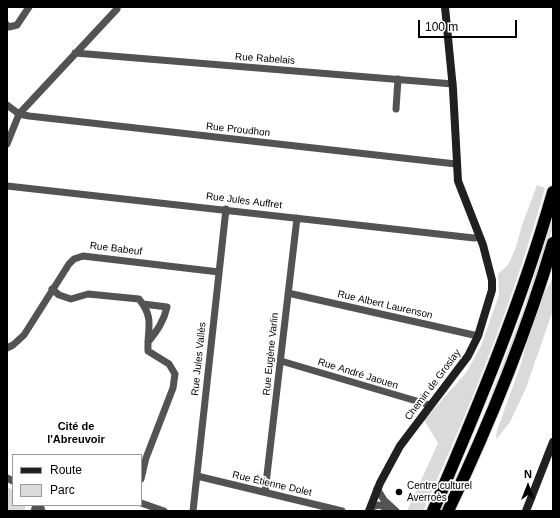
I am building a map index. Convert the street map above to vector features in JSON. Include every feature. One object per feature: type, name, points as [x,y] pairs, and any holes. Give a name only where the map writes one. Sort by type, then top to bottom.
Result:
[{"type":"highway","points":[[433,511],[493,369],[521,291],[553,192]]},
{"type":"highway","points":[[448,511],[469,467],[516,350],[553,243]]},
{"type":"street","points":[[7,25],[9,27],[17,25],[29,7]]},
{"type":"street","name":"Chemin de Groslay","points":[[370,509],[377,489],[400,446],[468,356],[478,336],[492,290],[490,275],[479,237],[460,189],[456,164],[453,84],[445,7]]},
{"type":"street","points":[[7,144],[19,114],[117,9]]},
{"type":"street","name":"Rue Rabelais","points":[[75,53],[453,84]]},
{"type":"street","points":[[396,109],[398,79]]},
{"type":"street","points":[[7,105],[19,114]]},
{"type":"street","name":"Rue Proudhon","points":[[19,114],[456,164]]},
{"type":"street","name":"Rue Jules Auffret","points":[[7,186],[226,209],[474,238],[479,237]]},
{"type":"street","name":"Rue Jules Vallès","points":[[193,511],[226,209]]},
{"type":"street","name":"Rue Eugène Varlin","points":[[265,492],[297,218]]},
{"type":"street","name":"Rue Babeuf","points":[[7,348],[13,345],[24,335],[52,289],[74,259],[83,256],[219,272]]},
{"type":"street","points":[[52,289],[59,295],[71,299],[88,294],[139,299],[148,310],[150,319],[148,351],[170,364],[176,374],[173,388],[146,458],[142,475]]},
{"type":"street","name":"Rue Albert Laurenson","points":[[288,293],[478,336]]},
{"type":"street","points":[[143,304],[167,307],[166,314],[158,330],[148,342]]},
{"type":"street","name":"Rue André Jaouen","points":[[281,361],[430,405]]},
{"type":"street","points":[[526,511],[553,442]]},
{"type":"street","name":"Rue Étienne Dolet","points":[[197,476],[342,511]]},
{"type":"street","points":[[377,489],[384,500],[395,511]]},
{"type":"street","points":[[142,503],[164,511]]},
{"type":"street","points":[[370,509],[379,505],[395,511]]},
{"type":"green space","points":[[537,185],[545,188],[533,229],[520,271],[475,392],[423,511],[407,511],[438,443],[424,420],[466,373],[481,346],[499,295],[498,274],[508,265],[516,247],[522,225]]},
{"type":"green space","points":[[553,218],[553,226],[527,304],[479,431],[478,430],[524,308]]},
{"type":"green space","points":[[553,278],[553,310],[526,388],[510,422],[496,440],[497,430],[520,367],[539,301]]},
{"type":"green space","points":[[7,487],[12,490],[12,506],[26,506],[24,511],[7,511]]},
{"type":"place","name":"Centre culturel Averroès","points":[[399,492]]},
{"type":"district","name":"Cité de l'Abreuvoir","points":[[76,433]]}]
